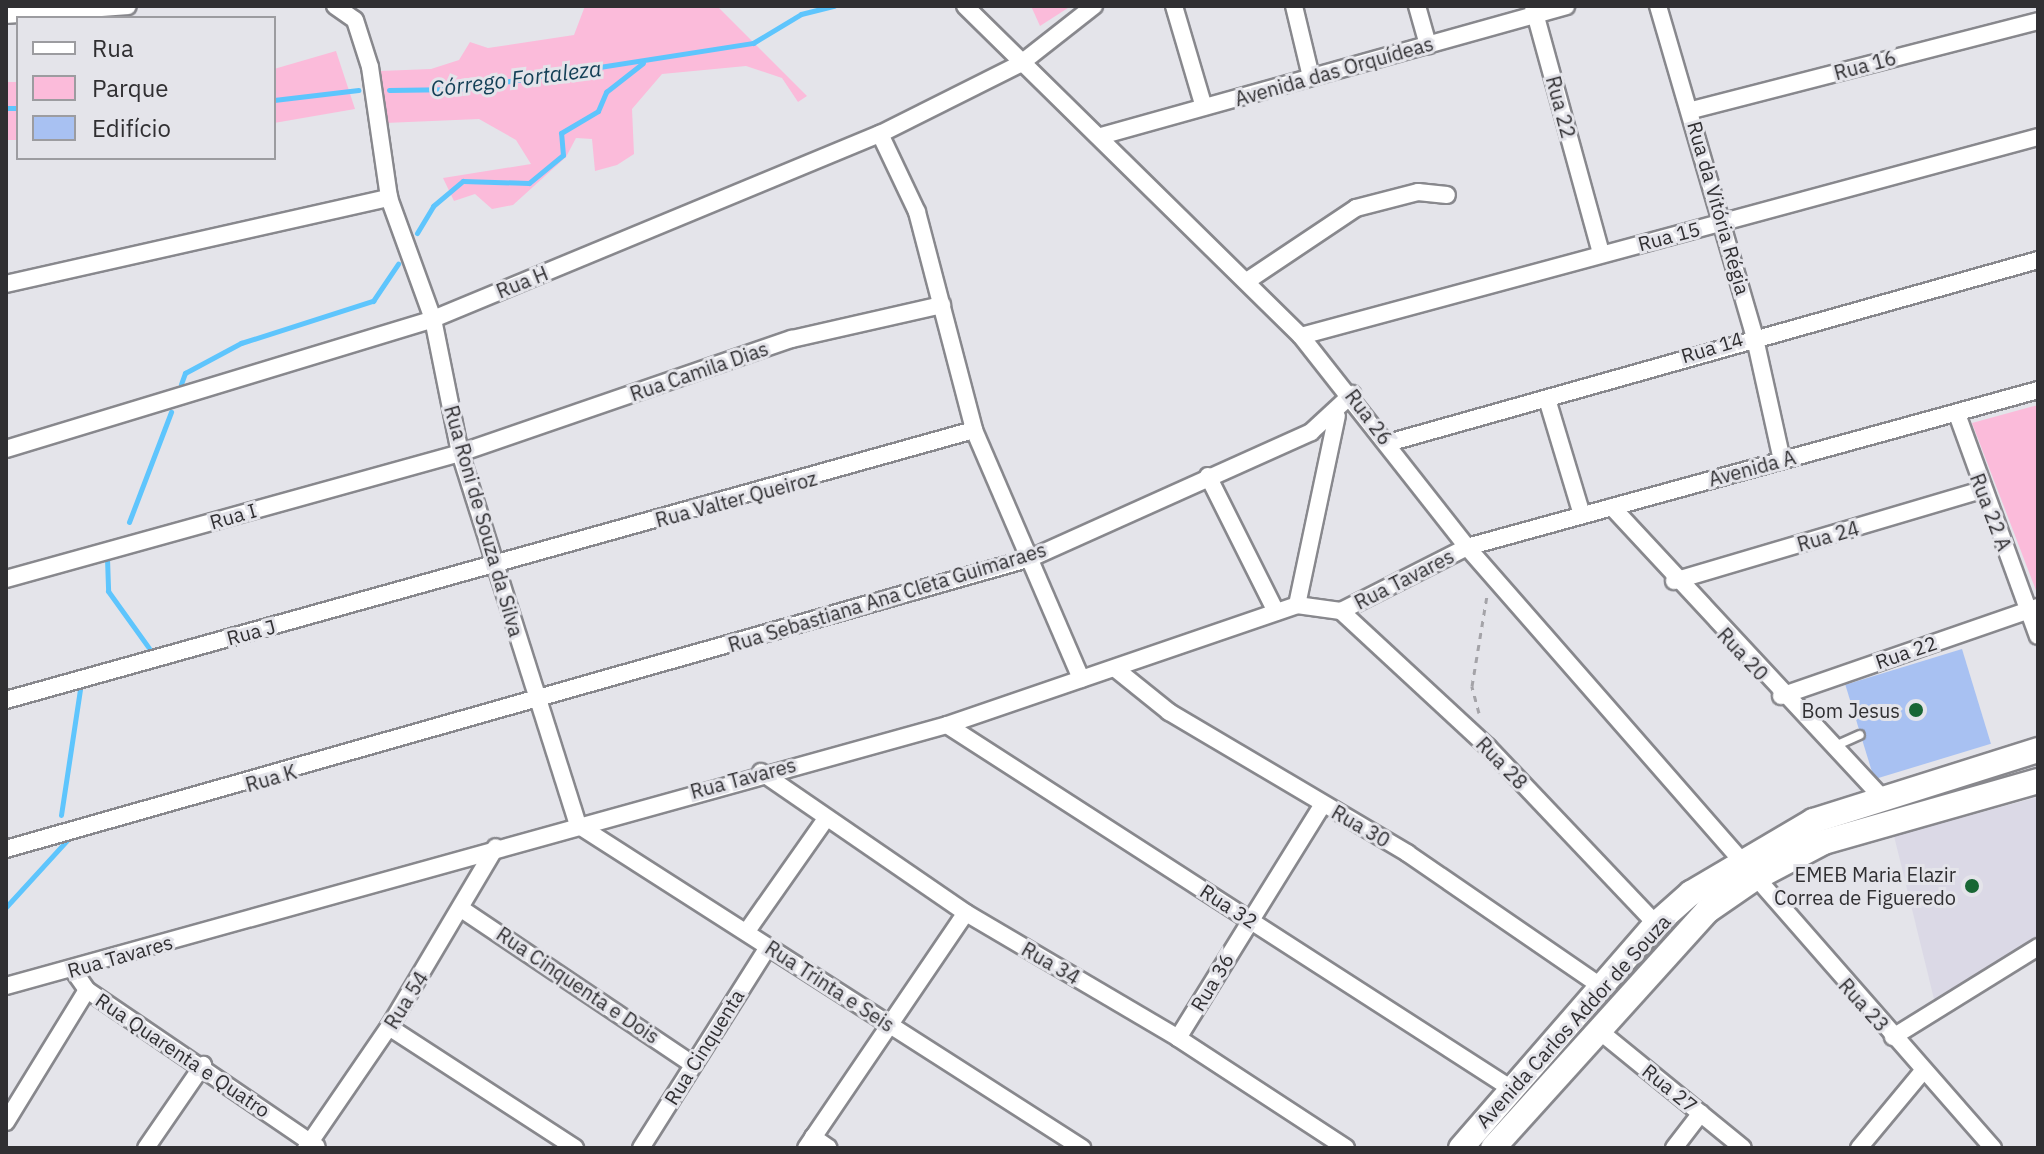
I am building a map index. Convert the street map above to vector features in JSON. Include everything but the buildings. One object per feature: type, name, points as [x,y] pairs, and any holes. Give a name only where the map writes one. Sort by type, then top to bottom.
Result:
[{"type":"street","points":[[6,15],[128,6]]},
{"type":"street","points":[[335,6],[355,13]]},
{"type":"street","name":"Rua 26","points":[[965,6],[1020,64],[1101,136],[1301,336],[1352,394],[1467,547],[1745,870]]},
{"type":"street","name":"Rua H","points":[[6,449],[433,319],[880,134],[1020,64],[1094,6]]},
{"type":"street","points":[[1174,6],[1204,107]]},
{"type":"street","points":[[1294,6],[1311,77]]},
{"type":"street","points":[[1417,6],[1428,45]]},
{"type":"street","name":"Avenida das Orquídeas","points":[[1101,136],[1428,45],[1534,10],[1566,6]]},
{"type":"street","name":"Rua da Vitória Régia","points":[[1658,6],[1692,110],[1754,334],[1782,460]]},
{"type":"street","name":"Rua 22","points":[[1534,10],[1601,253]]},
{"type":"street","name":"Rua Roni de Souza da Silva","points":[[355,13],[370,67],[389,198],[433,319],[460,453],[535,703],[578,825]]},
{"type":"street","name":"Rua 16","points":[[1692,110],[2038,21]]},
{"type":"street","points":[[880,134],[917,212],[974,430],[1081,679]]},
{"type":"street","name":"Rua 15","points":[[1301,336],[2038,137]]},
{"type":"street","points":[[1247,281],[1356,208],[1418,192],[1447,195]]},
{"type":"street","points":[[6,284],[389,198]]},
{"type":"street","name":"Rua 14","points":[[1388,443],[1547,399],[1754,334],[2038,260]]},
{"type":"street","name":"Rua Camila Dias","points":[[460,453],[792,339],[942,305]]},
{"type":"street","name":"Avenida A","points":[[1467,547],[2038,390]]},
{"type":"street","points":[[1297,605],[1337,416],[1352,394]]},
{"type":"street","points":[[1547,399],[1582,515]]},
{"type":"street","name":"Rua 22 A","points":[[1957,414],[1982,490],[2034,608]]},
{"type":"street","name":"Rua Sebastiana Ana Cleta Guimaraes","points":[[535,703],[1031,558],[1337,416]]},
{"type":"street","name":"Rua Valter Queiroz","points":[[496,565],[974,430]]},
{"type":"street","name":"Rua I","points":[[6,579],[460,453]]},
{"type":"street","points":[[1208,476],[1276,612]]},
{"type":"street","name":"Rua 24","points":[[1674,581],[1982,490]]},
{"type":"street","name":"Rua 20","points":[[1612,507],[1674,581],[1781,696],[1881,796]]},
{"type":"street","name":"Rua Tavares","points":[[6,986],[73,970],[761,772],[947,725],[1081,679],[1117,670],[1297,605],[1341,611],[1467,547]]},
{"type":"street","name":"Rua J","points":[[6,700],[496,565]]},
{"type":"street","points":[[2034,608],[2038,636]]},
{"type":"street","name":"Rua 22","points":[[1781,696],[2034,608]]},
{"type":"street","name":"Rua 28","points":[[1341,611],[1488,747],[1656,924]]},
{"type":"street","name":"Rua 30","points":[[1117,670],[1169,712],[1323,804],[1602,987]]},
{"type":"street","name":"Rua K","points":[[6,849],[535,703]]},
{"type":"street","name":"Rua 32","points":[[947,725],[1510,1088]]},
{"type":"street","name":"Avenida Carlos Addor de Souza","points":[[1461,1148],[1510,1088],[1656,924],[1745,870],[1881,796],[2038,750]]},
{"type":"street","name":"Rua 34","points":[[761,772],[825,820],[966,913],[1178,1038],[1346,1148]]},
{"type":"street","name":"Avenida Carlos Addor de Souza","points":[[1493,1148],[1597,1029],[1745,870],[1849,833],[2038,781]]},
{"type":"street","name":"Rua 36","points":[[1178,1038],[1323,804]]},
{"type":"street","points":[[747,931],[825,820]]},
{"type":"street","name":"Rua Trinta e Seis","points":[[578,825],[1082,1148]]},
{"type":"street","name":"Rua 54","points":[[311,1146],[463,910],[496,847]]},
{"type":"street","name":"Rua 23","points":[[1745,870],[1993,1148]]},
{"type":"street","name":"Rua Cinquenta e Dois","points":[[463,910],[691,1063]]},
{"type":"street","points":[[829,1148],[809,1143],[966,913]]},
{"type":"street","name":"Rua Cinquenta","points":[[641,1148],[691,1063],[768,947]]},
{"type":"street","points":[[1893,1037],[2038,947]]},
{"type":"street","points":[[6,1122],[87,990],[73,970]]},
{"type":"street","name":"Rua Quarenta e Quatro","points":[[87,990],[203,1065],[311,1146]]},
{"type":"street","points":[[389,1027],[575,1148]]},
{"type":"street","name":"Rua 27","points":[[1597,1029],[1743,1148]]},
{"type":"street","points":[[146,1148],[203,1065]]},
{"type":"street","points":[[1859,1148],[1923,1071]]},
{"type":"street","points":[[1674,1148],[1701,1113]]},
{"type":"lane","points":[[1832,747],[1860,735]]},
{"type":"path","points":[[1488,747],[1472,686],[1481,608],[1495,580]]},
{"type":"shaded area","name":"EMEB Maria Elazir Correa de Figueredo","points":[[2038,797],[2038,936],[1934,999],[1894,836]]},
{"type":"green space","points":[[585,6],[717,6],[807,96],[798,102],[782,78],[746,66],[662,74],[632,109],[634,154],[617,165],[595,171],[592,139],[576,138],[566,157],[513,205],[492,209],[475,194],[454,201],[443,178],[531,164],[516,140],[479,119],[385,123],[380,71],[431,69],[459,60],[470,42],[488,48],[574,35]]},
{"type":"green space","points":[[1031,6],[1071,6],[1040,26]]},
{"type":"green space","points":[[336,51],[355,109],[276,123],[276,68]]},
{"type":"green space","points":[[6,82],[16,82],[16,140],[6,140]]},
{"type":"green space","points":[[2038,405],[2038,593],[2037,593],[1972,423]]},
{"type":"waterway","name":"Córrego Fortaleza","points":[[389,90],[459,89],[753,43],[801,14],[834,6]]},
{"type":"waterway","name":"Córrego Fortaleza","points":[[417,233],[433,206],[463,181],[529,183],[563,155],[561,133],[598,111],[606,92],[643,63]]},
{"type":"waterway","name":"Córrego Fortaleza","points":[[276,100],[358,90]]},
{"type":"waterway","name":"Córrego Fortaleza","points":[[6,108],[16,108]]},
{"type":"waterway","name":"Córrego Fortaleza","points":[[181,384],[185,373],[241,343],[373,301],[398,264]]},
{"type":"waterway","name":"Córrego Fortaleza","points":[[129,522],[171,412]]},
{"type":"waterway","name":"Córrego Fortaleza","points":[[107,558],[108,591],[149,648]]},
{"type":"waterway","name":"Córrego Fortaleza","points":[[61,815],[80,689]]},
{"type":"waterway","name":"Córrego Fortaleza","points":[[6,907],[70,837]]},
{"type":"place","name":"Bom Jesus","points":[[1916,710]]},
{"type":"place","name":"EMEB Maria Elazir Correa de Figueredo","points":[[1972,886]]}]
